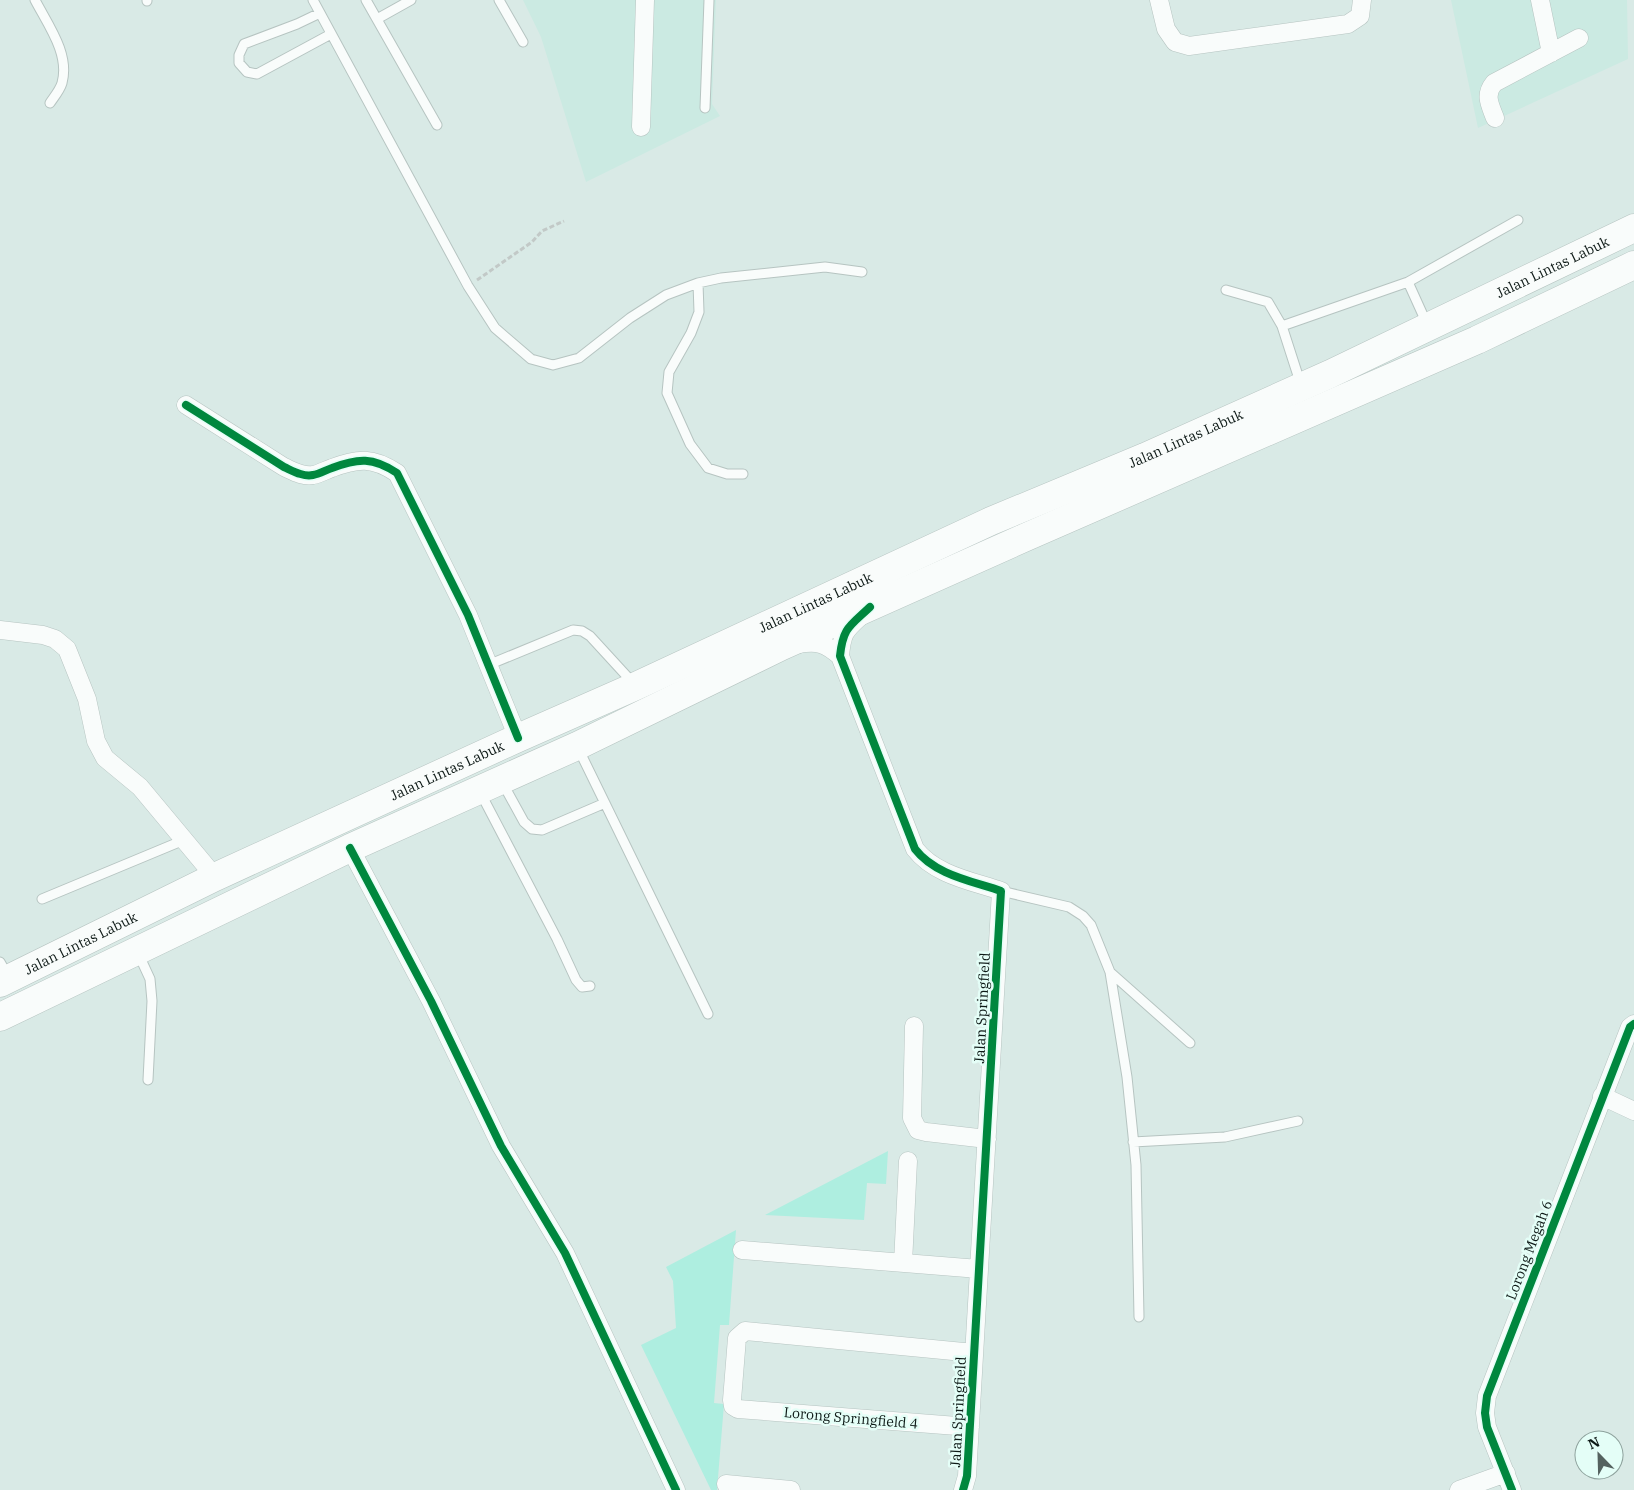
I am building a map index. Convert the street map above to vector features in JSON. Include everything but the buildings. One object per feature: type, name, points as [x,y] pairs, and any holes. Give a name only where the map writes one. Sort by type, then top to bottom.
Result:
[{"type":"main road","name":"Jalan Lintas Labuk","points":[[3,975],[518,738],[636,686],[991,521],[1144,457],[1302,387],[1634,228]]},
{"type":"main road","name":"Jalan Lintas Labuk","points":[[0,1017],[350,848],[577,746],[782,646],[1476,340],[1634,267]]},
{"type":"main road","points":[[1144,457],[1154,465],[1162,464],[1405,361],[1476,340]]},
{"type":"street","points":[[642,128],[645,0]]},
{"type":"street","points":[[1159,0],[1166,29],[1175,42],[1189,46],[1348,24],[1361,8]]},
{"type":"street","points":[[1540,0],[1551,53]]},
{"type":"street","points":[[1495,118],[1487,97],[1489,89],[1494,83],[1579,38]]},
{"type":"street","points":[[186,405],[300,474],[313,475],[346,462],[368,459],[385,465],[397,474],[468,615],[518,738]]},
{"type":"street","points":[[870,607],[843,635],[840,656],[915,849],[932,866],[949,874],[1001,891]]},
{"type":"street","points":[[0,630],[43,634],[55,639],[66,649],[86,699],[96,741],[105,758],[140,787],[215,877]]},
{"type":"street","points":[[782,646],[812,642],[829,647],[840,656]]},
{"type":"street","points":[[350,848],[431,1001],[501,1146],[564,1253],[676,1490]]},
{"type":"street","name":"Jalan Springfield","points":[[963,1490],[967,1476],[1001,891]]},
{"type":"street","name":"Lorong Megah 6","points":[[1509,1482],[1487,1427],[1485,1413],[1487,1396],[1602,1096],[1630,1027],[1634,1024]]},
{"type":"street","points":[[914,1026],[912,1118],[914,1125],[918,1130],[926,1132],[987,1139]]},
{"type":"street","points":[[1602,1096],[1634,1111]]},
{"type":"street","points":[[903,1263],[908,1160]]},
{"type":"street","points":[[742,1250],[979,1269]]},
{"type":"street","name":"Lorong Springfield 4","points":[[970,1427],[738,1408],[733,1406],[737,1338],[745,1332],[974,1353]]},
{"type":"street","points":[[1460,1490],[1509,1482]]},
{"type":"street","points":[[726,1484],[791,1490]]},
{"type":"lane","points":[[35,0],[61,51],[63,74],[61,85],[50,104]]},
{"type":"lane","points":[[313,0],[468,286],[495,328],[531,358],[553,365],[579,358],[630,318],[666,295],[698,283],[721,278],[825,267],[862,272]]},
{"type":"lane","points":[[366,0],[437,125]]},
{"type":"lane","points":[[377,19],[411,0]]},
{"type":"lane","points":[[499,0],[523,42]]},
{"type":"lane","points":[[705,108],[709,0]]},
{"type":"lane","points":[[320,13],[244,44],[239,55],[239,64],[247,72],[257,74],[331,34]]},
{"type":"lane","points":[[1282,326],[1408,282],[1518,220]]},
{"type":"lane","points":[[1408,282],[1428,327]]},
{"type":"lane","points":[[698,283],[699,312],[691,334],[669,372],[666,392],[690,444],[708,468],[727,474],[743,474]]},
{"type":"lane","points":[[1226,290],[1268,302],[1282,326],[1302,387]]},
{"type":"lane","points":[[488,665],[574,630],[582,631],[590,636],[636,686]]},
{"type":"lane","points":[[577,746],[708,1014]]},
{"type":"lane","points":[[489,785],[532,829],[542,830],[605,802]]},
{"type":"lane","points":[[489,785],[552,930],[576,980],[582,987],[590,986]]},
{"type":"lane","points":[[42,900],[184,840]]},
{"type":"lane","points":[[1001,891],[1069,907],[1083,916],[1091,925],[1110,972],[1127,1077],[1136,1165],[1139,1317]]},
{"type":"lane","points":[[137,951],[150,979],[148,1080]]},
{"type":"lane","points":[[1110,972],[1190,1043]]},
{"type":"lane","points":[[1133,1142],[1225,1137],[1298,1121]]},
{"type":"path","points":[[468,286],[532,242],[542,231],[564,221]]},
{"type":"shaded area","points":[[523,0],[716,0],[712,104],[720,116],[586,182],[541,37]]},
{"type":"shaded area","points":[[1451,0],[1627,0],[1628,59],[1478,128]]},
{"type":"green space","points":[[888,1151],[886,1184],[867,1183],[864,1220],[765,1215]]},
{"type":"green space","points":[[736,1230],[729,1325],[720,1325],[714,1403],[724,1404],[717,1490],[711,1490],[641,1345],[676,1328],[673,1281],[666,1267]]},
{"type":"cycle path","points":[[186,405],[284,467],[298,473],[313,475],[358,461],[380,464],[397,473],[468,615],[518,738]]},
{"type":"cycle path","points":[[870,607],[849,628],[843,639],[840,656],[915,849],[923,858],[943,871],[1001,891],[967,1476],[963,1490]]},
{"type":"cycle path","points":[[350,848],[431,1001],[501,1146],[565,1253],[676,1490]]},
{"type":"cycle path","points":[[1512,1490],[1487,1427],[1485,1413],[1487,1396],[1630,1027],[1634,1024]]}]
